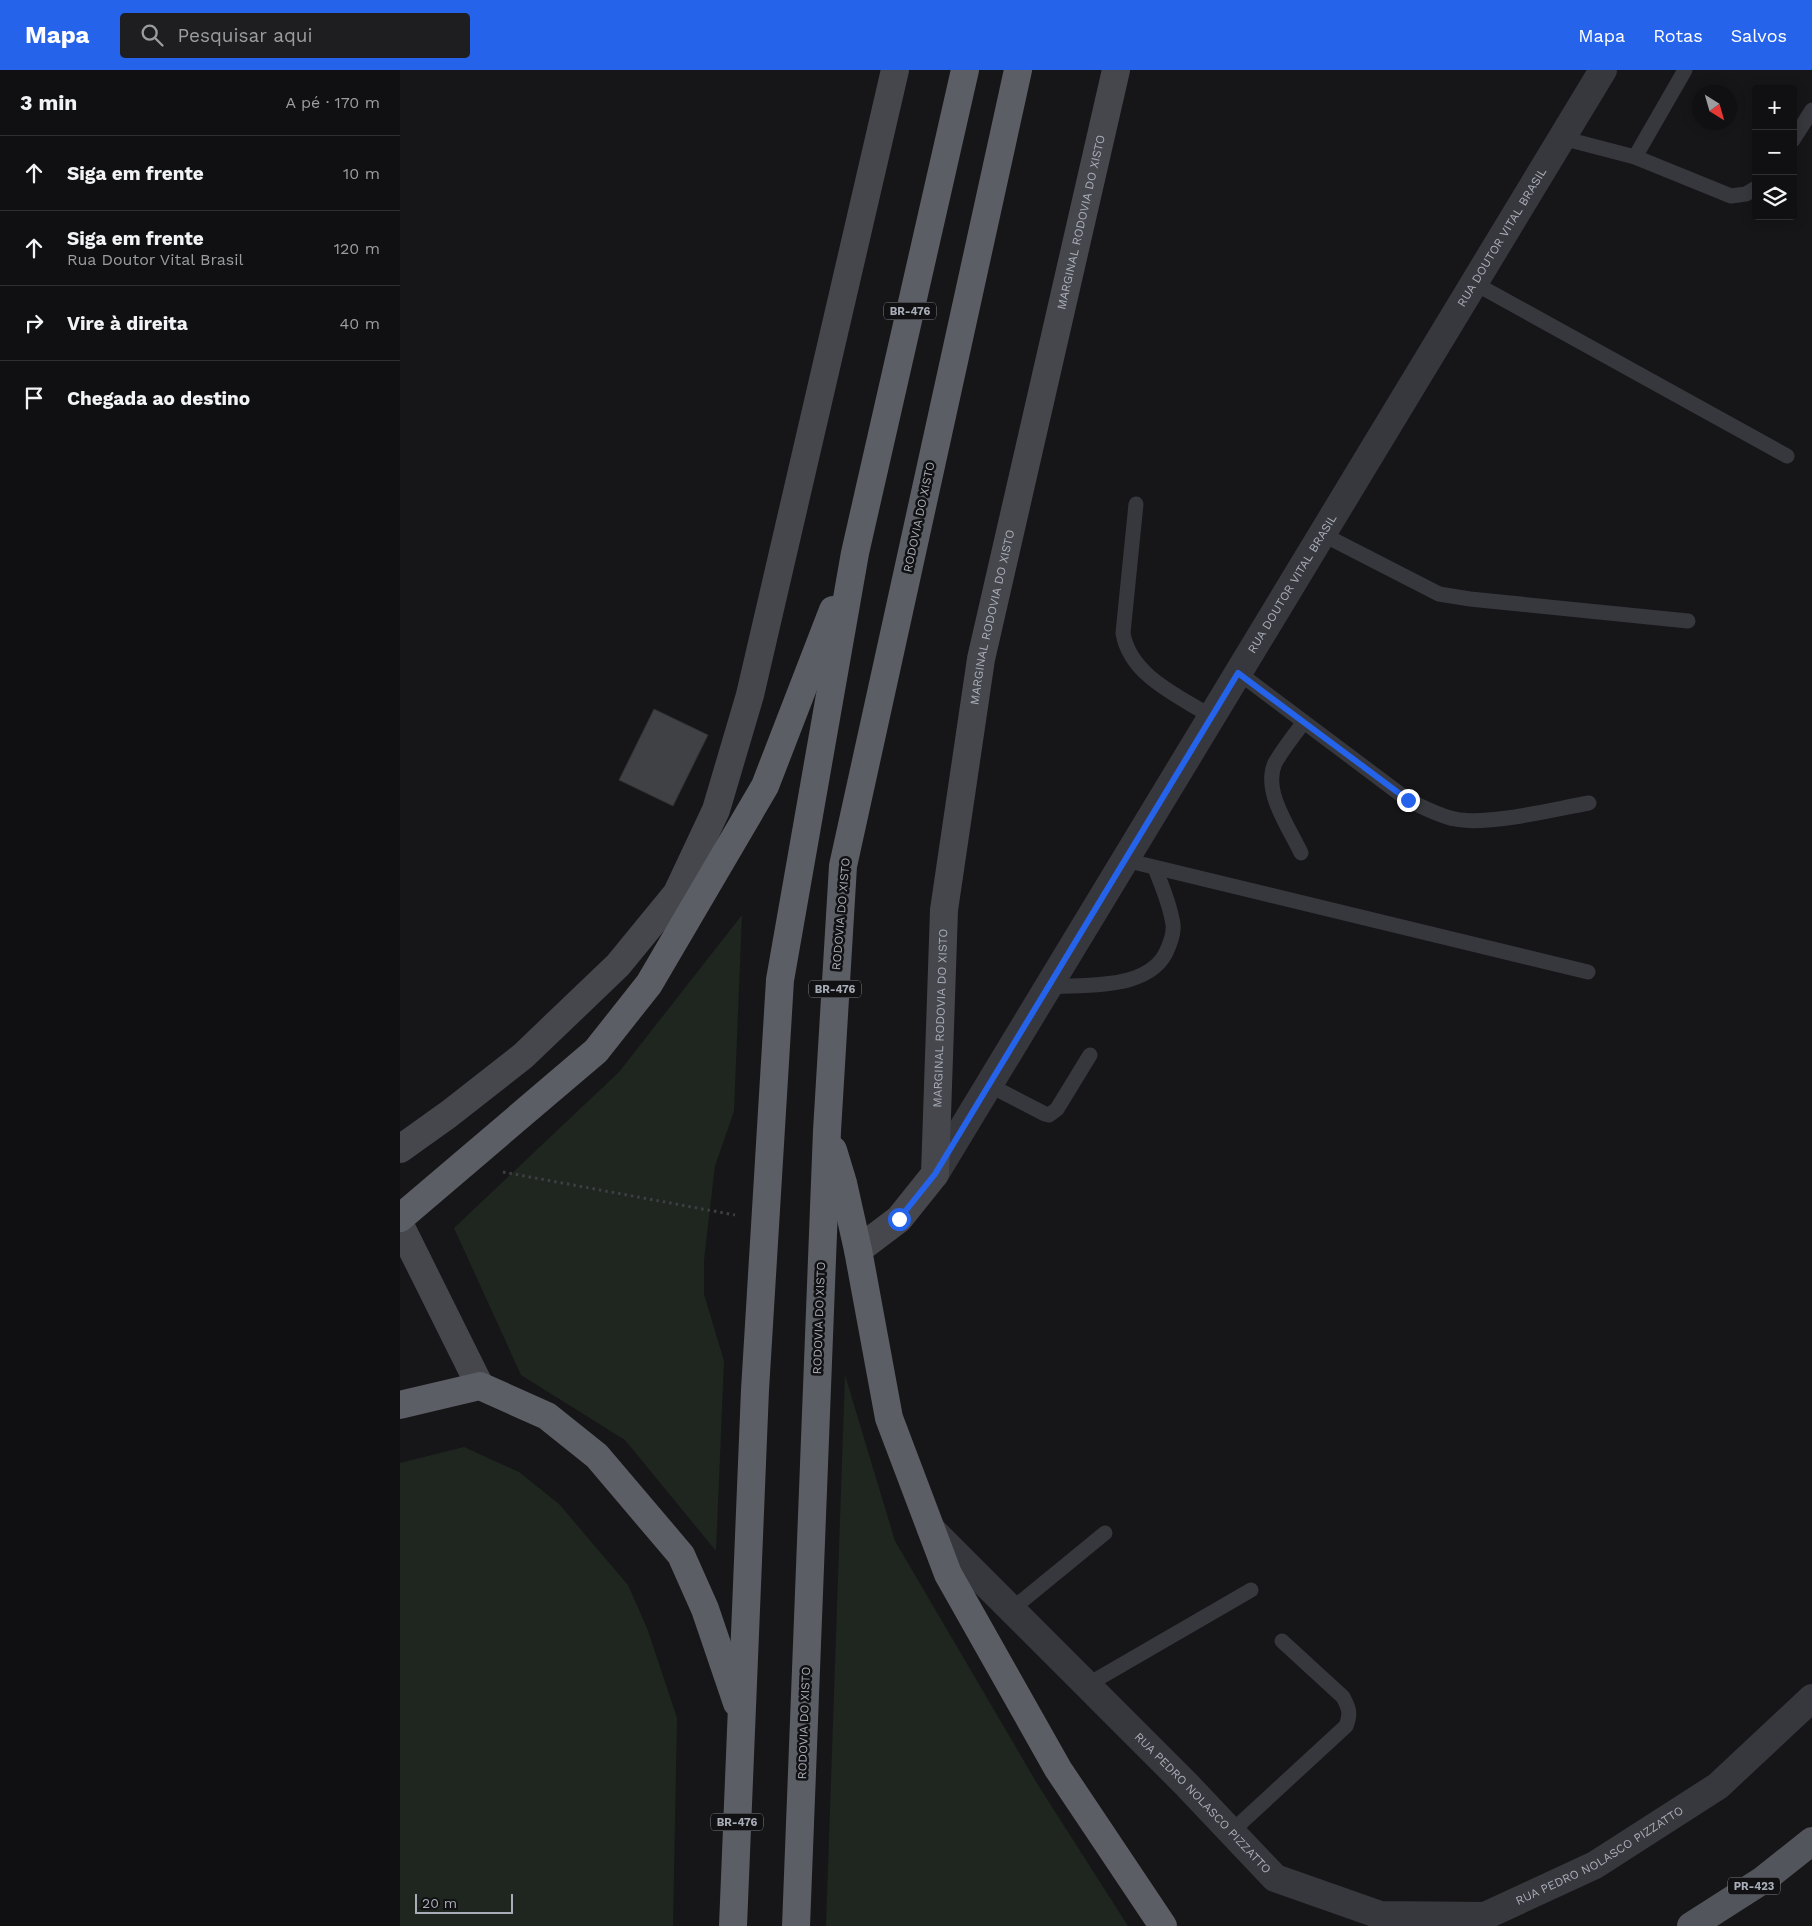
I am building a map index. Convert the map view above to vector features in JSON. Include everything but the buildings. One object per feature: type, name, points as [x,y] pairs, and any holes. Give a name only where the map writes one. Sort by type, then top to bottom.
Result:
[{"type":"highway","name":"BR-476","points":[[733,1926],[755,1400],[780,980],[855,553],[965,70]]},
{"type":"highway","name":"RODOVIA DO XISTO","points":[[796,1926],[827,1131],[843,866],[1018,70]]},
{"type":"highway","points":[[400,1218],[596,1051],[649,984],[765,786],[855,553]]},
{"type":"highway","points":[[827,1131],[843,1183],[858,1250],[889,1418],[948,1574],[1058,1769],[1163,1926]]},
{"type":"highway","points":[[400,1405],[480,1386],[547,1416],[597,1456],[681,1555],[705,1609],[742,1719]]},
{"type":"main road","points":[[400,1149],[523,1056],[618,965],[677,893],[716,810],[750,696],[895,70]]},
{"type":"main road","name":"MARGINAL RODOVIA DO XISTO","points":[[935,1174],[944,910],[981,659],[1116,70]]},
{"type":"main road","points":[[618,965],[649,984]]},
{"type":"main road","points":[[858,1250],[899,1219],[935,1174]]},
{"type":"main road","points":[[400,1225],[480,1386]]},
{"type":"main road","name":"PR-423","points":[[1691,1926],[1763,1880],[1812,1841]]},
{"type":"street","name":"RUA DOUTOR VITAL BRASIL","points":[[935,1174],[1603,70]]},
{"type":"street","name":"RUA PEDRO NOLASCO PIZZATTO","points":[[931,1529],[1087,1685],[1275,1878],[1380,1915],[1486,1916],[1595,1865],[1718,1786],[1812,1698]]},
{"type":"lane","points":[[1635,157],[1685,70]]},
{"type":"lane","points":[[1797,134],[1812,110]]},
{"type":"lane","points":[[1562,138],[1635,157],[1731,196],[1746,194],[1752,190]]},
{"type":"lane","points":[[1474,282],[1787,456]]},
{"type":"lane","points":[[1136,504],[1123,633],[1125,647],[1143,672],[1212,717]]},
{"type":"lane","points":[[1322,534],[1439,594],[1470,599],[1688,621]]},
{"type":"lane","points":[[1238,673],[1408,800],[1454,819],[1477,821],[1589,803]]},
{"type":"lane","points":[[1301,853],[1276,799],[1271,781],[1275,764],[1304,722]]},
{"type":"lane","points":[[1125,860],[1588,972]]},
{"type":"lane","points":[[1049,987],[1134,980],[1154,969],[1165,956],[1173,934],[1173,919],[1155,868]]},
{"type":"lane","points":[[989,1085],[1045,1114],[1049,1114],[1057,1109],[1090,1055]]},
{"type":"lane","points":[[1011,1610],[1105,1533]]},
{"type":"lane","points":[[1087,1685],[1251,1590]]},
{"type":"lane","points":[[1231,1832],[1346,1726],[1350,1717],[1348,1706],[1342,1696],[1282,1641]]},
{"type":"path","points":[[462,1165],[765,1220]]},
{"type":"shaded area","points":[[742,915],[734,1111],[715,1166],[704,1260],[704,1294],[724,1361],[716,1551],[625,1440],[521,1375],[454,1228],[619,1072]]},
{"type":"shaded area","points":[[845,1375],[895,1541],[1038,1785],[1128,1926],[826,1926]]},
{"type":"shaded area","points":[[464,1447],[519,1472],[559,1504],[628,1585],[647,1628],[677,1718],[673,1926],[400,1926],[400,1463]]},
{"type":"route","points":[[899,1219],[935,1174],[1238,673],[1408,800]]}]
